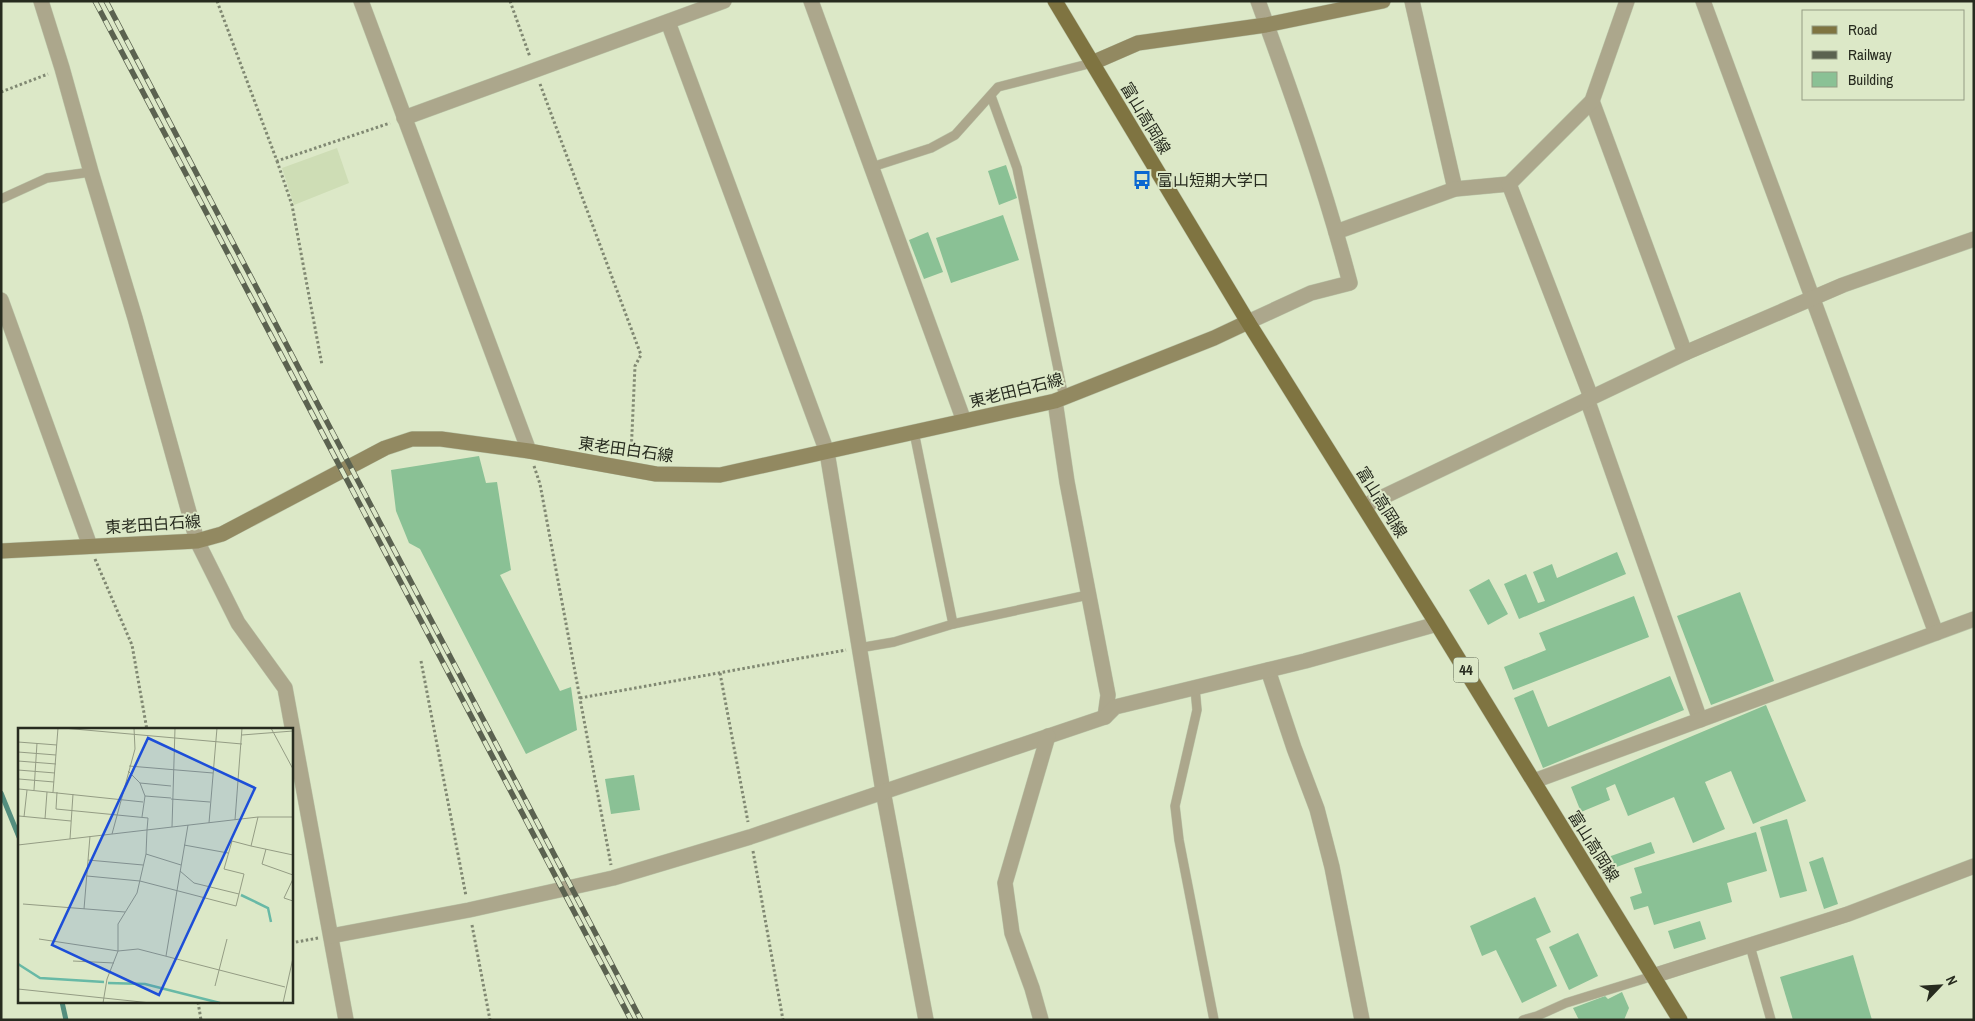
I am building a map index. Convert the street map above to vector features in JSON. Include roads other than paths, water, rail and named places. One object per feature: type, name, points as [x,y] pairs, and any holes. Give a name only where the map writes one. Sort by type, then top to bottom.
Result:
[{"type":"main road","name":"富山高岡線","points":[[1055,1],[1248,322],[1438,624],[1680,1020]]},
{"type":"main road","points":[[1092,63],[1138,43],[1266,25],[1383,1]]},
{"type":"main road","name":"東老田白石線","points":[[1,551],[197,541],[222,534],[385,448],[412,439],[441,439],[529,451],[656,474],[720,475],[1060,399],[1214,338],[1248,322]]},
{"type":"street","points":[[41,1],[135,318],[197,541],[238,623],[285,688],[346,1020]]},
{"type":"street","points":[[362,1],[529,451]]},
{"type":"street","points":[[404,118],[724,1]]},
{"type":"street","points":[[811,1],[964,421]]},
{"type":"street","points":[[1248,322],[1311,293],[1350,283],[1297,109],[1258,1]]},
{"type":"street","points":[[1412,1],[1455,189]]},
{"type":"street","points":[[1336,232],[1455,189],[1509,184],[1592,101],[1627,1]]},
{"type":"street","points":[[1703,1],[1936,633]]},
{"type":"street","points":[[668,22],[827,452],[883,791],[926,1020]]},
{"type":"street","points":[[1592,101],[1685,353]]},
{"type":"street","points":[[1509,184],[1589,398],[1700,720]]},
{"type":"street","points":[[1364,506],[1685,353],[1843,285],[1974,238]]},
{"type":"street","points":[[1,300],[90,546]]},
{"type":"street","points":[[1060,399],[1067,482],[1108,695],[1105,717]]},
{"type":"street","points":[[1534,781],[1974,619]]},
{"type":"street","points":[[331,936],[469,910],[613,878],[750,837],[1105,717],[1115,707],[1268,670],[1438,624]]},
{"type":"street","points":[[1268,670],[1317,809],[1332,867],[1362,1020]]},
{"type":"street","points":[[1040,1020],[1032,988],[1012,933],[1005,883],[1048,736]]},
{"type":"street","points":[[1654,976],[1848,914],[1974,866]]},
{"type":"lane","points":[[872,168],[931,148],[955,135],[998,87],[1092,63]]},
{"type":"lane","points":[[991,96],[1017,168],[1060,399]]},
{"type":"lane","points":[[1,199],[48,178],[91,172]]},
{"type":"lane","points":[[914,432],[953,624]]},
{"type":"lane","points":[[859,648],[894,642],[953,624],[1088,595]]},
{"type":"lane","points":[[1195,688],[1197,710],[1175,806],[1179,840],[1214,1020]]},
{"type":"lane","points":[[1750,946],[1771,1020]]},
{"type":"lane","points":[[1523,1020],[1566,1003],[1654,976]]},
{"type":"waterway","points":[[1,793],[18,835]]},
{"type":"waterway","points":[[62,1004],[66,1020]]},
{"type":"railway","points":[[95,1],[631,1020]]},
{"type":"railway","points":[[106,1],[641,1020]]},
{"type":"place","name":"富山短期大学口","points":[[1142,180]]}]
